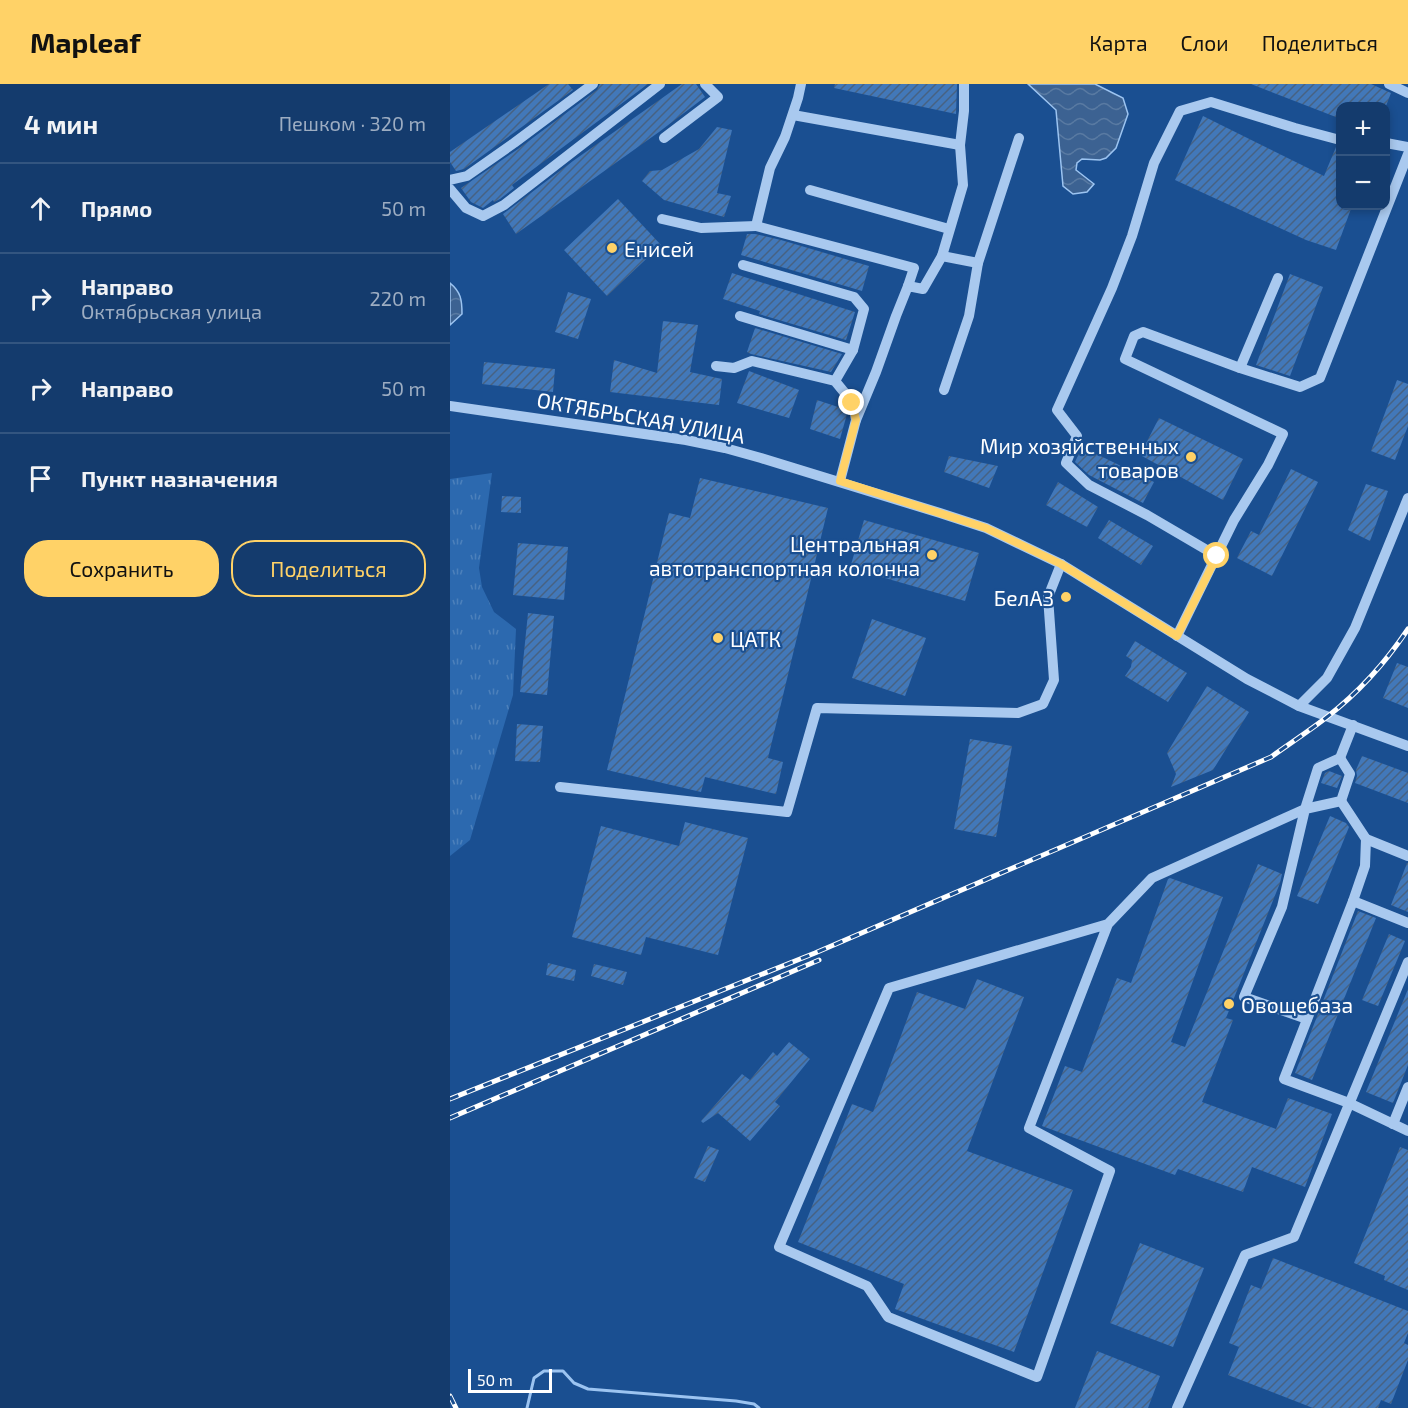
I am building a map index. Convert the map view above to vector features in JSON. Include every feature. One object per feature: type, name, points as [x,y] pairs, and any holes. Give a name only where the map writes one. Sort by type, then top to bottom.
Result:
[{"type":"street","points":[[450,180],[467,176],[593,84]]},
{"type":"street","points":[[450,189],[466,208],[483,216],[504,205],[660,84]]},
{"type":"street","points":[[664,138],[718,97],[705,84]]},
{"type":"street","points":[[756,226],[770,168],[785,137],[801,84]]},
{"type":"street","points":[[908,286],[923,289],[942,256],[963,185],[960,145],[964,84]]},
{"type":"street","points":[[1389,84],[1408,93]]},
{"type":"street","points":[[1217,556],[1147,515],[1089,485],[1066,463],[1077,436],[1057,410],[1112,288],[1132,236],[1154,164],[1180,111],[1211,102],[1336,139]]},
{"type":"street","points":[[793,115],[960,145]]},
{"type":"street","points":[[944,390],[969,316],[978,263],[1019,138]]},
{"type":"street","points":[[1390,144],[1408,147]]},
{"type":"street","points":[[1177,636],[1234,520],[1268,465],[1282,434],[1125,359],[1134,336],[1143,332],[1240,368],[1300,387],[1320,378],[1408,154]]},
{"type":"street","points":[[810,190],[949,230]]},
{"type":"street","points":[[662,219],[701,228],[756,226],[914,268],[856,420],[840,481]]},
{"type":"street","points":[[942,256],[978,263]]},
{"type":"street","points":[[743,265],[854,297],[864,309],[853,350],[835,381]]},
{"type":"street","points":[[1240,368],[1278,278]]},
{"type":"street","points":[[740,316],[853,350]]},
{"type":"street","points":[[716,366],[734,368],[752,361],[835,381],[852,403],[856,420]]},
{"type":"street","name":"ОКТЯБРЬСКАЯ УЛИЦА","points":[[450,406],[725,447],[986,528],[1061,564],[1247,680],[1299,706],[1408,746]]},
{"type":"street","points":[[1299,706],[1327,678],[1355,628],[1408,498]]},
{"type":"street","points":[[561,787],[787,812],[817,708],[1018,713],[1043,704],[1054,680],[1048,597],[1061,564]]},
{"type":"street","points":[[1307,1020],[1244,997],[1282,908],[1305,809],[1318,768],[1340,758],[1353,725]]},
{"type":"street","points":[[1340,758],[1350,774],[1341,801]]},
{"type":"street","points":[[1108,924],[889,988],[779,1247],[867,1286],[888,1317],[1037,1377],[1110,1171],[1029,1128],[1108,924],[1152,878],[1305,809],[1341,801]]},
{"type":"street","points":[[1341,801],[1366,839],[1408,856]]},
{"type":"street","points":[[1366,839],[1365,866],[1284,1079],[1349,1103],[1408,1131]]},
{"type":"street","points":[[1353,901],[1408,923]]},
{"type":"street","points":[[1177,1408],[1245,1255],[1294,1238],[1408,962]]},
{"type":"street","points":[[1393,1124],[1408,1087]]},
{"type":"green space","points":[[492,473],[479,568],[482,587],[494,612],[516,629],[513,695],[470,840],[450,856],[450,479]]},
{"type":"water","points":[[1028,84],[1095,84],[1123,98],[1128,114],[1116,148],[1106,158],[1082,159],[1077,163],[1076,170],[1094,184],[1087,192],[1073,194],[1063,186],[1056,110]]},
{"type":"water","points":[[450,283],[460,297],[462,314],[450,325]]},
{"type":"building","points":[[549,84],[568,84],[573,90],[464,169],[456,171],[450,162],[450,152]]},
{"type":"building","points":[[600,84],[648,84],[512,185],[514,188],[500,199],[494,202],[493,200],[483,208],[471,202],[461,188],[597,90]]},
{"type":"building","points":[[682,84],[696,84],[705,97],[516,234],[503,214]]},
{"type":"building","points":[[835,84],[957,84],[956,114],[834,88]]},
{"type":"building","points":[[1251,84],[1371,84],[1391,93],[1388,102],[1336,102],[1336,117]]},
{"type":"building","points":[[1203,116],[1324,176],[1336,147],[1336,210],[1351,210],[1336,250],[1306,240],[1175,180]]},
{"type":"building","points":[[717,127],[732,130],[717,193],[731,196],[724,217],[664,200],[642,181],[650,171],[662,170],[699,149]]},
{"type":"building","name":"Енисей","points":[[618,199],[661,245],[607,296],[564,250]]},
{"type":"building","points":[[747,234],[781,240],[869,266],[862,291],[741,255]]},
{"type":"building","points":[[732,273],[855,312],[846,340],[759,314],[760,311],[723,299]]},
{"type":"building","points":[[1290,274],[1323,287],[1290,376],[1256,365]]},
{"type":"building","points":[[568,292],[591,299],[578,339],[555,332]]},
{"type":"building","points":[[663,321],[698,325],[690,372],[722,379],[719,405],[610,392],[614,360],[657,373]]},
{"type":"building","points":[[755,328],[842,354],[831,372],[751,354],[747,352]]},
{"type":"building","points":[[484,362],[555,369],[553,392],[482,384]]},
{"type":"building","points":[[749,371],[799,390],[789,418],[737,403]]},
{"type":"building","points":[[1397,380],[1408,384],[1408,426],[1395,460],[1371,451]]},
{"type":"building","points":[[817,400],[847,410],[840,439],[810,429]]},
{"type":"building","name":"Мир хозяйственных товаров","points":[[1159,418],[1243,459],[1223,500],[1140,455]]},
{"type":"building","points":[[1082,447],[1154,482],[1143,503],[1089,475],[1075,462]]},
{"type":"building","points":[[949,456],[998,466],[989,488],[944,472]]},
{"type":"building","points":[[1291,469],[1318,482],[1272,576],[1237,558],[1251,531],[1259,535]]},
{"type":"building","name":"ЦАТК","points":[[700,478],[828,508],[768,758],[783,762],[776,794],[705,777],[701,792],[607,770],[669,513],[690,518]]},
{"type":"building","points":[[1058,482],[1098,507],[1087,527],[1046,505]]},
{"type":"building","points":[[1366,484],[1388,491],[1370,541],[1348,530]]},
{"type":"building","points":[[502,496],[521,497],[521,513],[501,512]]},
{"type":"building","points":[[864,520],[979,553],[965,601],[850,568]]},
{"type":"building","points":[[1109,520],[1153,546],[1141,565],[1098,538]]},
{"type":"building","points":[[518,543],[568,547],[564,600],[513,595]]},
{"type":"building","points":[[528,613],[554,616],[547,695],[520,692]]},
{"type":"building","points":[[872,619],[926,638],[905,696],[852,678]]},
{"type":"building","points":[[1135,641],[1187,673],[1168,702],[1125,676],[1131,667],[1132,660],[1126,656]]},
{"type":"building","points":[[1397,663],[1408,667],[1408,708],[1383,698]]},
{"type":"building","points":[[1207,686],[1249,712],[1213,770],[1171,787],[1176,774],[1167,753]]},
{"type":"building","points":[[517,724],[543,726],[540,762],[515,761]]},
{"type":"building","points":[[970,739],[1012,746],[996,837],[954,829]]},
{"type":"building","points":[[1362,756],[1408,773],[1408,803],[1355,783],[1356,770]]},
{"type":"building","points":[[1329,771],[1342,776],[1337,788],[1321,783],[1325,773]]},
{"type":"building","points":[[1330,816],[1346,823],[1349,827],[1318,904],[1297,896]]},
{"type":"building","points":[[685,822],[748,838],[718,955],[646,937],[641,955],[572,937],[601,826],[679,846]]},
{"type":"building","points":[[1408,863],[1408,912],[1391,905]]},
{"type":"building","points":[[1258,864],[1282,874],[1280,883],[1226,1018],[1233,1020],[1202,1102],[1276,1129],[1288,1098],[1332,1114],[1305,1187],[1252,1167],[1243,1192],[1178,1169],[1175,1175],[1042,1126],[1065,1066],[1082,1072],[1117,978],[1131,983],[1170,878],[1223,897],[1171,1042],[1185,1047]]},
{"type":"building","points":[[1358,911],[1376,918],[1312,1080],[1295,1073]]},
{"type":"building","points":[[1389,934],[1405,941],[1378,1006],[1362,1000]]},
{"type":"building","points":[[548,963],[576,970],[574,981],[546,975]]},
{"type":"building","points":[[594,964],[627,972],[623,985],[591,976]]},
{"type":"building","points":[[977,979],[1024,997],[967,1151],[1073,1190],[1014,1352],[895,1309],[904,1284],[798,1242],[852,1104],[873,1112],[917,992],[965,1009]]},
{"type":"building","points":[[1408,989],[1408,1065],[1393,1103],[1366,1092]]},
{"type":"building","points":[[789,1042],[810,1059],[775,1102],[780,1106],[750,1141],[718,1113],[703,1123],[701,1121],[742,1074],[750,1080],[773,1052],[777,1056]]},
{"type":"building","points":[[708,1146],[719,1150],[705,1182],[694,1178]]},
{"type":"building","points":[[1400,1147],[1408,1150],[1408,1290],[1384,1280],[1385,1276],[1354,1263]]},
{"type":"building","points":[[1140,1243],[1204,1268],[1173,1347],[1110,1323]]},
{"type":"building","points":[[1273,1258],[1408,1311],[1408,1333],[1404,1343],[1408,1345],[1408,1360],[1391,1404],[1381,1400],[1378,1408],[1313,1408],[1228,1375],[1239,1347],[1229,1343],[1251,1285],[1261,1289]]},
{"type":"building","points":[[1097,1351],[1160,1376],[1148,1408],[1075,1408]]},
{"type":"waterway","points":[[527,1408],[534,1378],[544,1371],[563,1371],[574,1383],[588,1389],[736,1401],[754,1404],[759,1408]]},
{"type":"railway","points":[[450,1099],[815,953],[1271,757],[1350,698],[1381,665],[1408,629]]},
{"type":"railway","points":[[450,1118],[819,960]]},
{"type":"railway","points":[[450,1396],[456,1408]]},
{"type":"place","name":"Енисей","points":[[612,248]]},
{"type":"place","name":"Мир хозяйственных товаров","points":[[1191,457]]},
{"type":"place","name":"Центральная автотранспортная колонна","points":[[932,555]]},
{"type":"place","name":"БелАЗ","points":[[1066,597]]},
{"type":"place","name":"ЦАТК","points":[[718,638]]},
{"type":"place","name":"Овощебаза","points":[[1229,1004]]},
{"type":"route","points":[[852,403],[856,420],[840,481],[986,528],[1061,564],[1177,636],[1217,556]]}]
